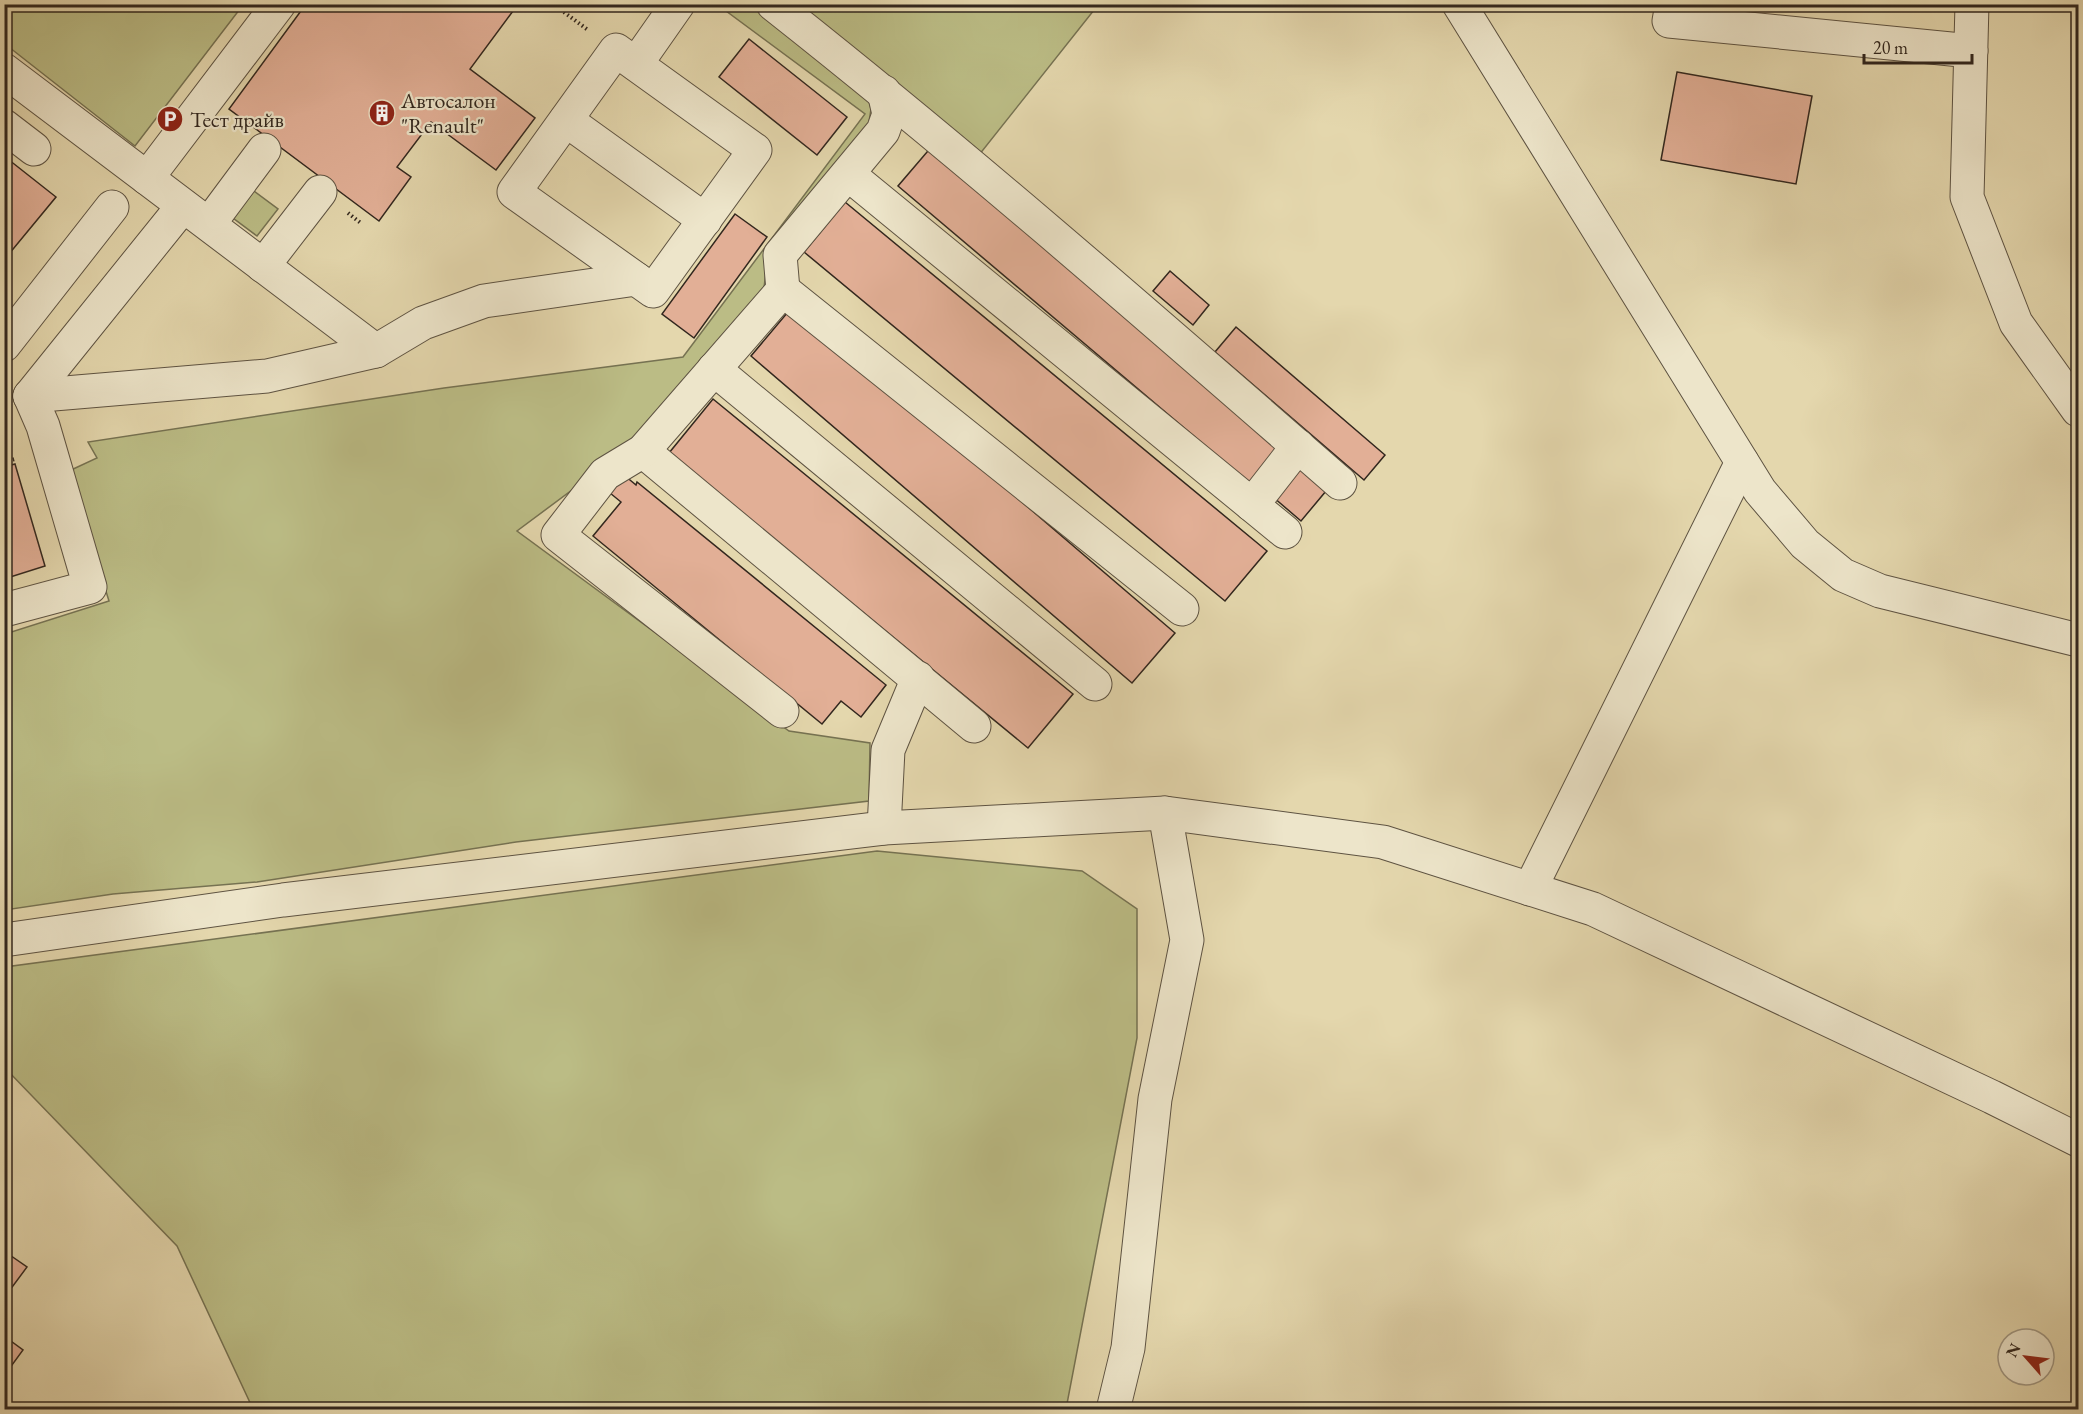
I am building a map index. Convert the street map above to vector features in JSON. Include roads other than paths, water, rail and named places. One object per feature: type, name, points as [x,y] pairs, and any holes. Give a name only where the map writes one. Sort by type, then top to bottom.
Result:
[{"type":"street","points":[[147,178],[279,4]]},
{"type":"street","points":[[626,57],[755,150],[653,291],[514,192],[566,120],[626,57],[678,4]]},
{"type":"street","points":[[773,4],[884,92],[1136,305],[1340,483]]},
{"type":"street","points":[[1459,4],[1760,491],[1805,544],[1843,575],[1880,591],[2079,640]]},
{"type":"street","points":[[1672,4],[1669,21],[1971,51]]},
{"type":"street","points":[[1972,4],[1967,197],[2016,323],[2079,410]]},
{"type":"street","points":[[4,70],[376,351]]},
{"type":"street","points":[[782,711],[558,535],[605,474],[643,451],[783,290],[780,255],[883,131],[889,114],[884,92]]},
{"type":"street","points":[[566,120],[705,220]]},
{"type":"street","points":[[4,126],[33,149]]},
{"type":"street","points":[[30,396],[196,215],[264,150]]},
{"type":"street","points":[[848,174],[1286,532]]},
{"type":"street","points":[[263,266],[320,192]]},
{"type":"street","points":[[4,345],[112,207]]},
{"type":"street","points":[[30,396],[267,376],[376,351],[423,323],[484,301],[636,279]]},
{"type":"street","points":[[783,290],[1182,609]]},
{"type":"street","points":[[714,369],[1095,684]]},
{"type":"street","points":[[4,610],[90,587],[43,426],[30,396]]},
{"type":"street","points":[[1252,505],[1298,446]]},
{"type":"street","points":[[643,451],[974,726]]},
{"type":"street","points":[[1530,889],[1742,462]]},
{"type":"street","points":[[884,828],[888,750],[918,678]]},
{"type":"street","points":[[1113,1410],[1128,1348],[1155,1099],[1187,940],[1165,813]]},
{"type":"street","points":[[4,940],[283,900],[884,828],[1165,813],[1383,842],[1593,909],[2079,1140]]},
{"type":"place","name":"Автосалон \"Renault\"","points":[[382,113]]},
{"type":"place","name":"Тест драйв","points":[[170,119]]}]
